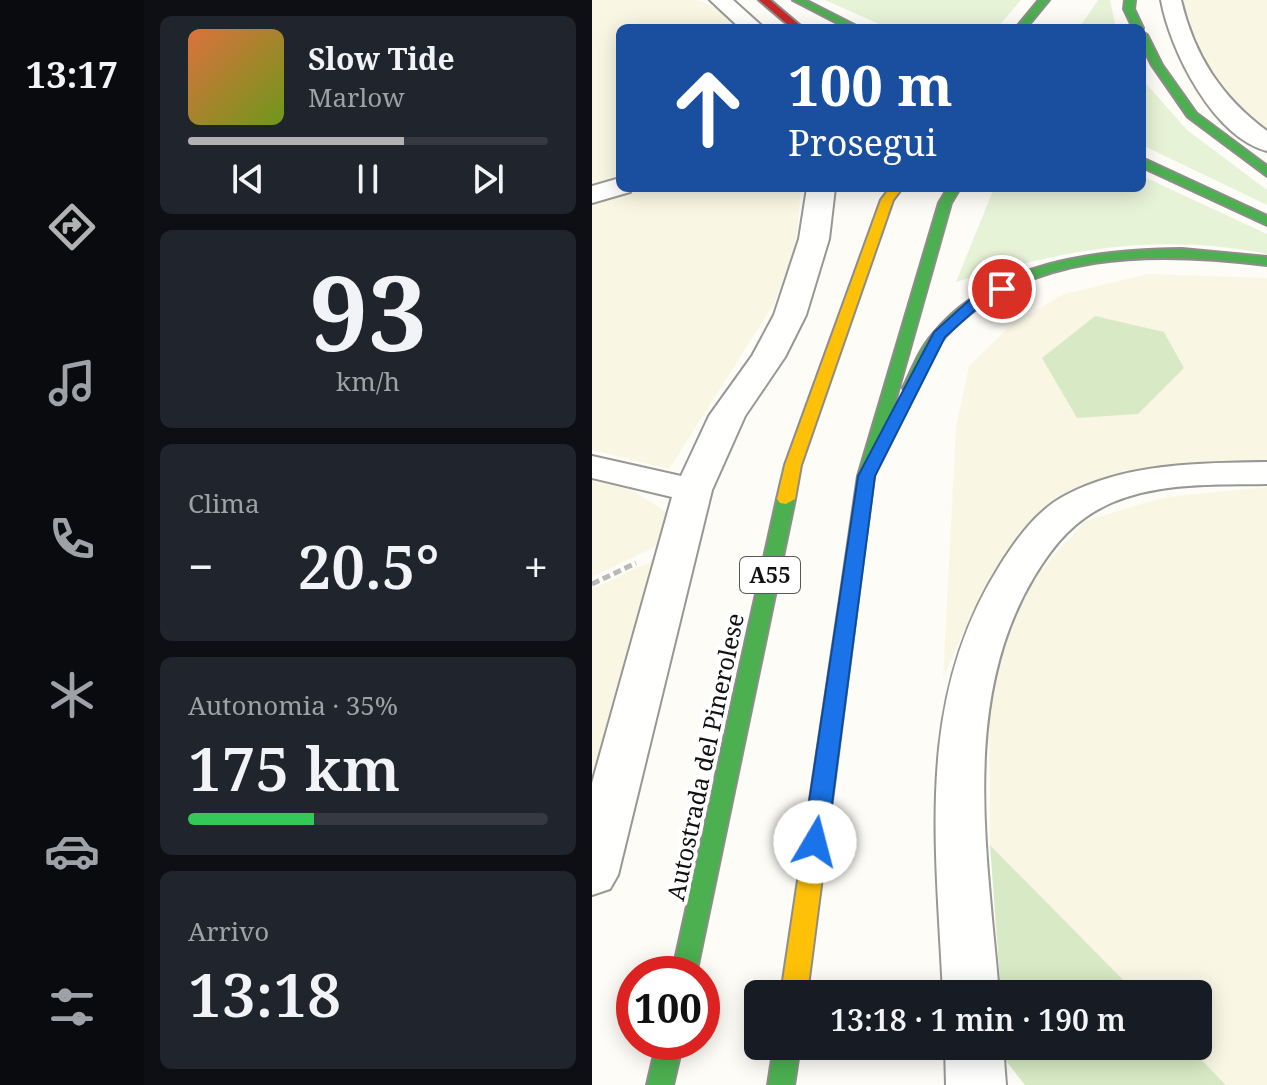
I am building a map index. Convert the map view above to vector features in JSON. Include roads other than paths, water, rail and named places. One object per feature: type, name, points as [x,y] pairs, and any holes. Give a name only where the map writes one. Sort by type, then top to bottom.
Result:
[{"type":"main road","points":[[764,0],[793,24]]},
{"type":"main road","points":[[798,0],[847,24]]},
{"type":"main road","points":[[1024,24],[1044,0]]},
{"type":"main road","points":[[1130,0],[1129,9],[1136,24]]},
{"type":"main road","points":[[1146,43],[1157,65],[1192,115],[1267,172]]},
{"type":"main road","points":[[1150,166],[1267,221]]},
{"type":"main road","name":"Autostrada del Pinerolese","points":[[688,956],[793,465],[887,200],[893,192]]},
{"type":"main road","points":[[796,980],[866,476],[945,203],[952,192]]},
{"type":"main road","points":[[793,465],[859,239],[862,215]]},
{"type":"main road","points":[[866,476],[939,335],[980,298],[1046,270],[1135,252],[1267,261]]},
{"type":"main road","points":[[660,1085],[666,1060]]},
{"type":"main road","points":[[781,1085],[785,1060]]},
{"type":"street","points":[[720,0],[748,24]]},
{"type":"street","points":[[1171,0],[1180,40],[1191,66],[1241,125],[1267,143]]},
{"type":"street","points":[[592,195],[616,187]]},
{"type":"street","points":[[592,875],[693,490],[727,416],[768,357],[790,315],[814,239],[820,192]]},
{"type":"street","points":[[592,467],[693,490]]},
{"type":"street","points":[[970,980],[962,808],[964,706],[986,624],[1012,574],[1048,528],[1077,504],[1102,494],[1137,483],[1267,473]]},
{"type":"street","points":[[975,1060],[976,1085]]}]
